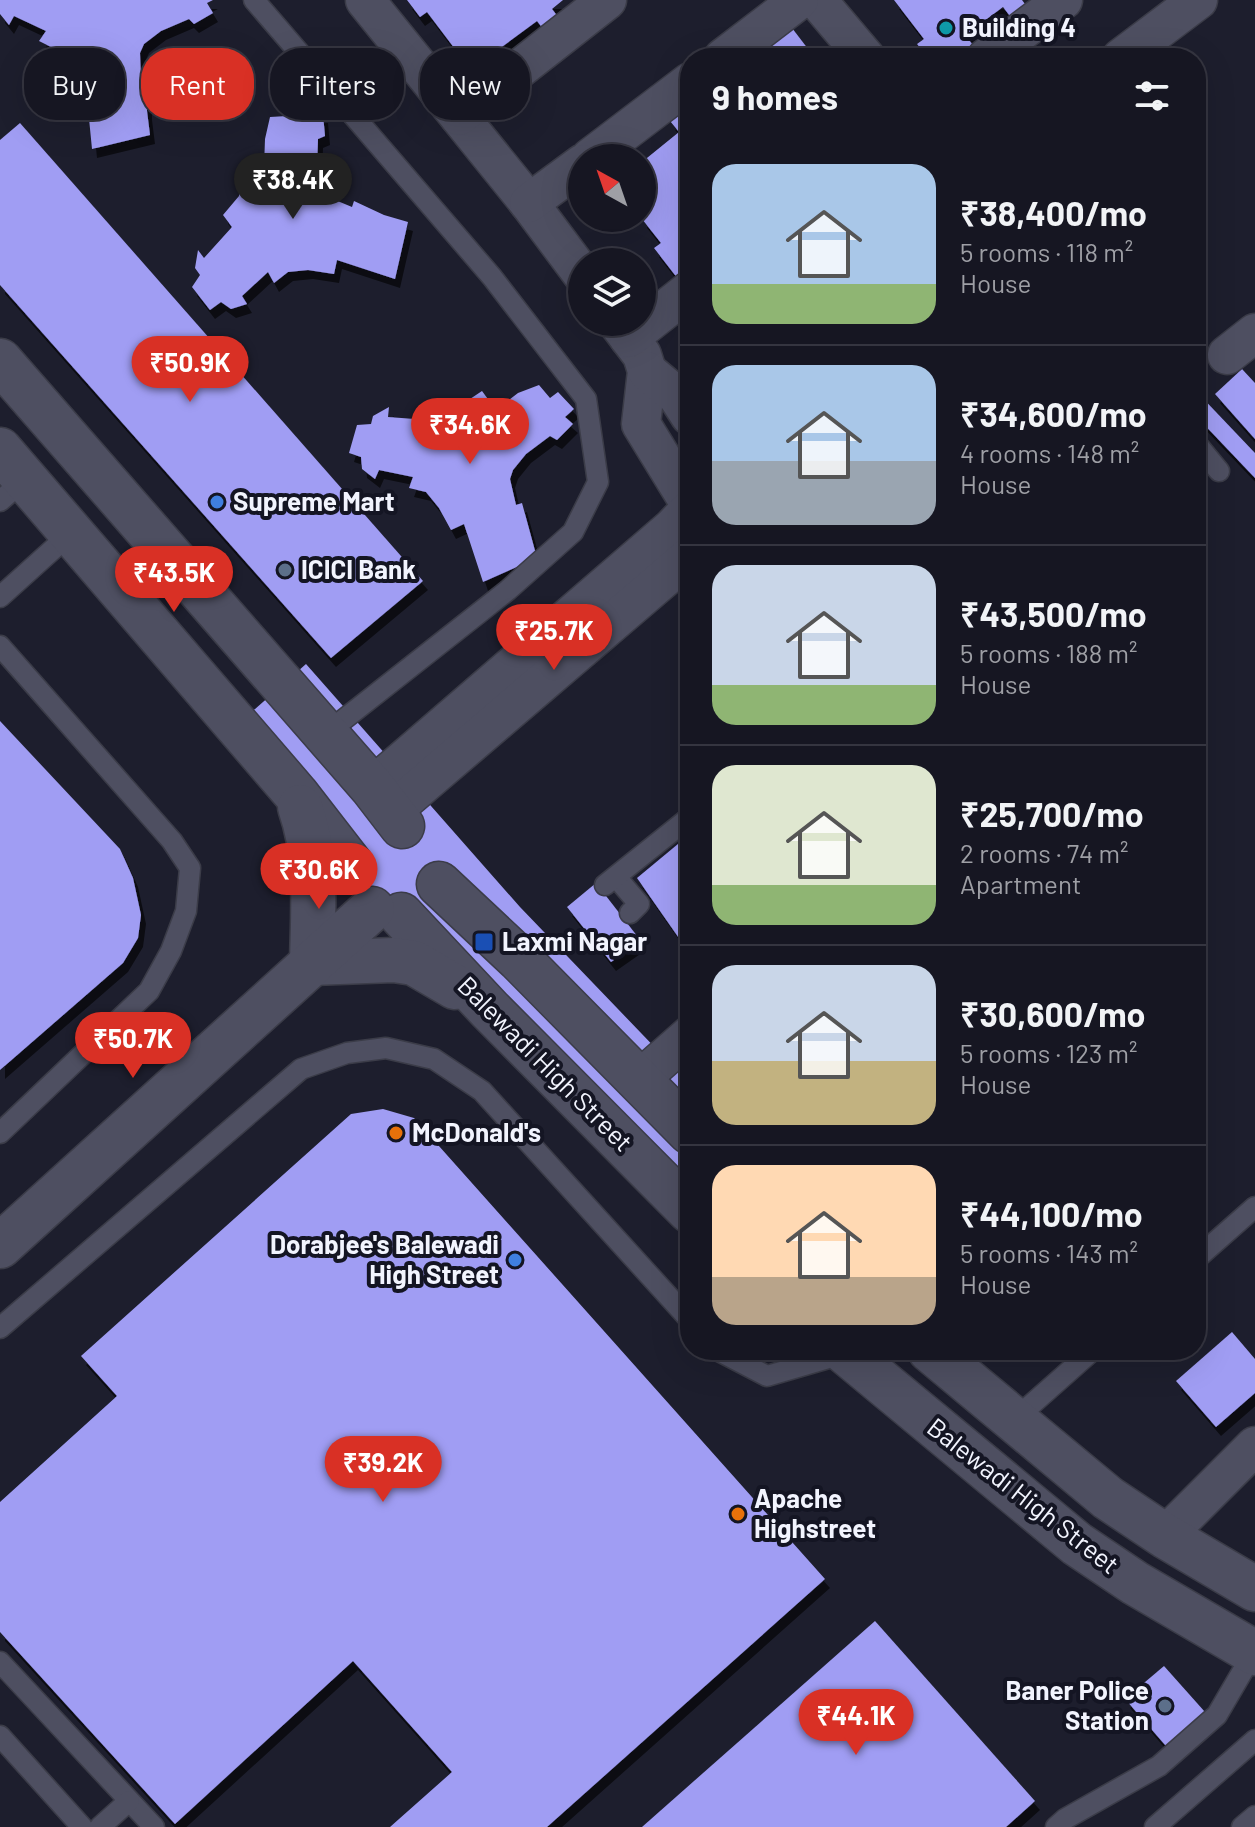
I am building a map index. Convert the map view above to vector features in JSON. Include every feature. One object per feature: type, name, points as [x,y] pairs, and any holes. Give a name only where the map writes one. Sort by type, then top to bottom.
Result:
[{"type":"street","points":[[365,0],[420,68]]},
{"type":"street","points":[[530,60],[607,0]]},
{"type":"street","points":[[736,48],[799,0]]},
{"type":"street","points":[[817,0],[858,48]]},
{"type":"street","points":[[999,48],[1063,0]]},
{"type":"street","points":[[1134,48],[1198,0]]},
{"type":"street","points":[[608,144],[680,90]]},
{"type":"street","points":[[462,120],[568,255]]},
{"type":"street","points":[[529,203],[568,174]]},
{"type":"street","points":[[656,310],[680,296]]},
{"type":"street","points":[[628,336],[642,355],[647,371],[641,424],[680,490]]},
{"type":"street","points":[[0,361],[389,808],[433,847],[441,871],[439,884],[424,905],[386,912],[312,963],[0,1246]]},
{"type":"street","points":[[647,371],[680,396]]},
{"type":"street","points":[[641,424],[680,403]]},
{"type":"street","points":[[8,477],[71,533],[296,794],[351,865]]},
{"type":"street","points":[[351,865],[363,840],[374,831],[388,826],[389,808],[680,517]]},
{"type":"street","points":[[389,808],[680,564]]},
{"type":"street","points":[[296,794],[307,828],[313,869],[312,963]]},
{"type":"street","name":"Balewadi High Street","points":[[351,865],[355,891],[386,912],[490,1010],[680,1201]]},
{"type":"street","name":"Balewadi High Street","points":[[439,884],[519,959],[680,1122]]},
{"type":"street","points":[[312,963],[394,960],[414,963],[490,1010]]},
{"type":"street","points":[[639,1080],[680,1044]]},
{"type":"street","name":"Balewadi High Street","points":[[855,1360],[1077,1544],[1135,1583],[1254,1651]]},
{"type":"street","name":"Balewadi High Street","points":[[942,1360],[1108,1498],[1255,1589]]},
{"type":"street","points":[[1165,1536],[1255,1446]]},
{"type":"lane","points":[[254,0],[492,277],[586,399],[598,482],[573,532],[508,590],[324,735]]},
{"type":"lane","points":[[1206,455],[1219,471]]},
{"type":"lane","points":[[0,597],[71,533]]},
{"type":"lane","points":[[0,646],[172,841],[190,868],[186,911],[171,951],[149,991],[0,1133]]},
{"type":"lane","points":[[630,913],[639,904],[610,881],[680,825]]},
{"type":"lane","points":[[0,1328],[301,1069],[347,1053],[386,1048],[434,1059],[482,1091],[680,1309]]},
{"type":"lane","points":[[1206,1250],[1255,1207]]},
{"type":"lane","points":[[736,1360],[767,1376],[816,1360]]},
{"type":"lane","points":[[1014,1420],[1082,1360]]},
{"type":"lane","points":[[1056,1827],[1159,1766],[1217,1715],[1254,1651]]},
{"type":"lane","points":[[0,1662],[154,1827]]},
{"type":"lane","points":[[0,1736],[82,1827]]},
{"type":"lane","points":[[1155,1827],[1255,1740]]},
{"type":"lane","points":[[100,1827],[129,1801]]},
{"type":"lane","points":[[1242,1827],[1255,1816]]},
{"type":"building","points":[[0,0],[213,0],[207,3],[213,13],[194,24],[189,19],[161,31],[141,48],[141,120],[148,120],[150,135],[92,149],[89,120],[125,120],[125,48],[53,48],[39,41],[46,31],[14,16],[9,25],[0,14]]},
{"type":"building","points":[[407,0],[563,0],[552,9],[562,22],[547,34],[537,21],[500,48],[454,48],[427,12],[420,17]]},
{"type":"building","name":"Building 4","points":[[894,0],[1022,0],[1028,8],[1013,20],[1003,7],[965,35],[975,48],[920,48],[917,44],[924,39]]},
{"type":"building","points":[[792,28],[807,48],[766,48]]},
{"type":"building","points":[[680,113],[678,279],[654,248],[661,243],[652,232],[656,232],[656,151],[679,132],[670,121]]},
{"type":"building","points":[[270,117],[270,120],[324,120],[325,136],[318,139],[317,169],[322,189],[328,197],[352,207],[354,201],[408,222],[395,279],[337,260],[334,274],[308,270],[288,272],[274,283],[268,272],[242,296],[247,304],[231,309],[221,302],[210,310],[192,287],[200,275],[195,268],[198,250],[204,258],[232,227],[223,215],[239,196],[241,166],[264,167]]},
{"type":"building","points":[[20,123],[423,581],[331,658],[0,285],[0,140]]},
{"type":"building","points":[[1242,369],[1255,383],[1255,439],[1215,394]]},
{"type":"building","points":[[539,385],[550,398],[558,392],[574,409],[565,417],[573,424],[557,440],[550,436],[526,454],[510,479],[516,505],[522,503],[537,558],[483,582],[464,524],[451,530],[426,492],[409,488],[413,477],[379,470],[375,479],[362,469],[361,457],[349,453],[357,425],[371,424],[373,416],[389,407],[388,417],[428,420],[432,406],[458,407],[482,391],[496,410],[518,393]]},
{"type":"building","points":[[1206,402],[1255,453],[1255,478],[1206,427]]},
{"type":"building","name":"Laxmi Nagar","points":[[306,664],[520,907],[680,1074],[680,1168],[654,1194],[446,976],[230,731]]},
{"type":"building","points":[[0,721],[120,849],[133,878],[141,915],[138,938],[123,963],[0,1070]]},
{"type":"building","points":[[680,842],[680,940],[637,878]]},
{"type":"building","points":[[596,883],[641,941],[611,962],[567,907]]},
{"type":"building","points":[[383,1109],[414,1118],[825,1579],[547,1827],[390,1827],[452,1772],[353,1661],[175,1824],[0,1632],[0,1502],[117,1396],[81,1356],[351,1114]]},
{"type":"building","points":[[1232,1332],[1255,1359],[1255,1393],[1216,1427],[1176,1381],[1200,1360],[1206,1360],[1206,1355]]},
{"type":"building","points":[[875,1621],[1035,1801],[1006,1827],[642,1827]]},
{"type":"building","name":"Baner Police Station","points":[[1164,1666],[1205,1712],[1166,1746],[1125,1699]]},
{"type":"place","name":"Building 4","points":[[946,28]]},
{"type":"place","name":"Supreme Mart","points":[[217,502]]},
{"type":"place","name":"ICICI Bank","points":[[285,570]]},
{"type":"place","name":"Laxmi Nagar","points":[[484,942]]},
{"type":"place","name":"McDonald's","points":[[396,1133]]},
{"type":"place","name":"Dorabjee's Balewadi High Street","points":[[515,1260]]},
{"type":"place","name":"Apache Highstreet","points":[[738,1514]]},
{"type":"place","name":"Baner Police Station","points":[[1165,1706]]}]
